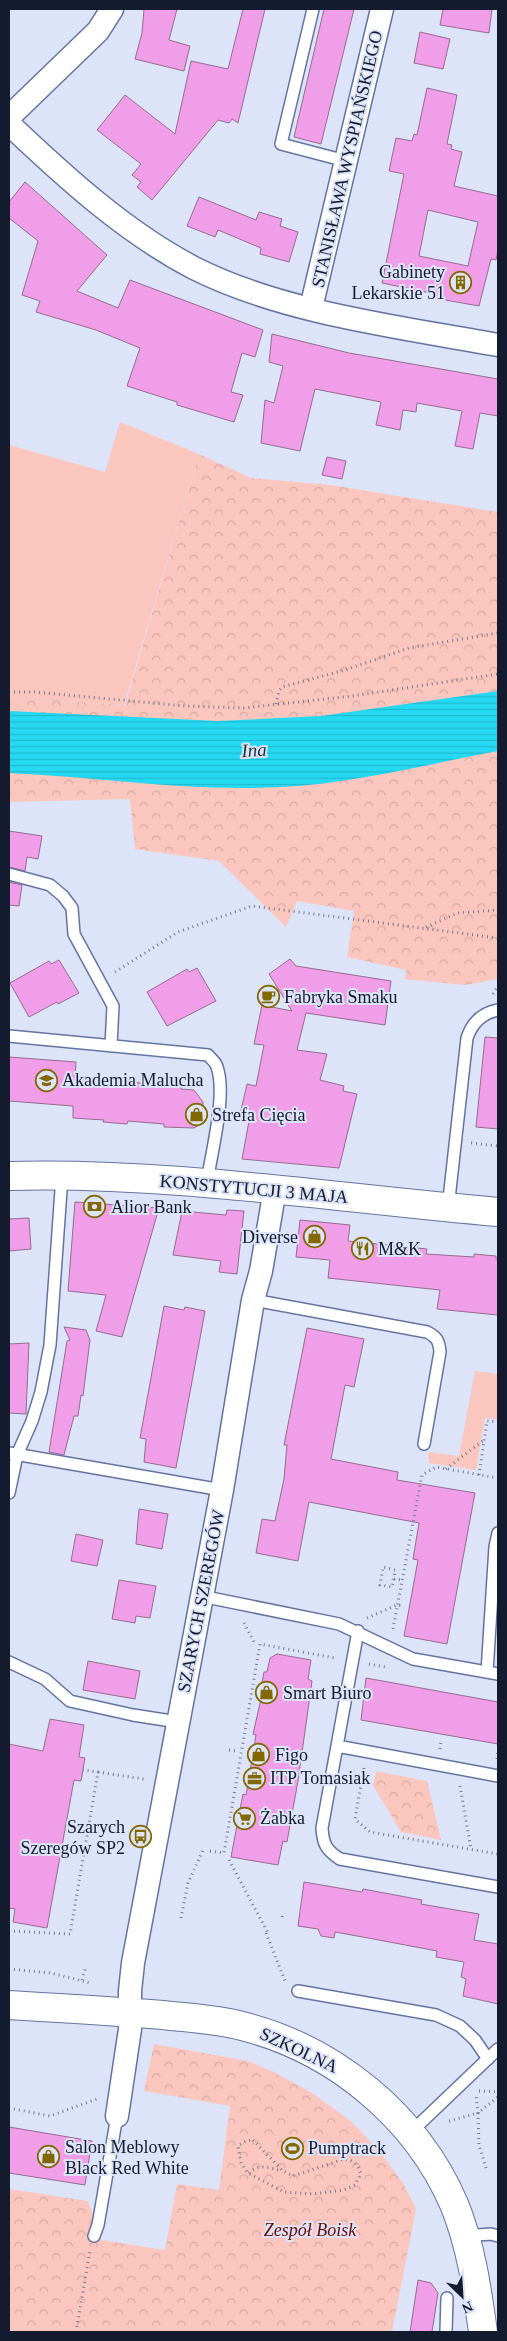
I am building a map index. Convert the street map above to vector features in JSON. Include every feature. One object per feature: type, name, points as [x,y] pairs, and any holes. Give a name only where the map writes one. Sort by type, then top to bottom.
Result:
[{"type":"street","points":[[9,117],[98,31],[112,9]]},
{"type":"street","name":"STANISŁAWA WYSPIAŃSKIEGO","points":[[311,308],[382,9]]},
{"type":"street","points":[[9,124],[90,196],[148,241],[194,268],[232,285],[311,308],[498,345]]},
{"type":"street","name":"KONSTYTUCJI 3 MAJA","points":[[9,1176],[62,1175],[208,1183],[498,1212]]},
{"type":"street","name":"SZARYCH SZEREGÓW","points":[[117,2116],[130,2029],[133,1963],[222,1490],[253,1300],[261,1271],[274,1189]]},
{"type":"street","name":"SZKOLNA","points":[[9,2005],[130,2002],[241,2026],[281,2038],[314,2053],[344,2071],[380,2101],[410,2134],[442,2179],[454,2204],[465,2236],[475,2279],[478,2331]]},
{"type":"lane","points":[[313,9],[281,144],[346,161]]},
{"type":"lane","points":[[9,874],[50,885],[63,896],[72,908],[74,934],[113,1006],[111,1046]]},
{"type":"lane","points":[[448,1208],[467,1038],[474,1023],[481,1016],[498,1010]]},
{"type":"lane","points":[[9,1036],[208,1055],[217,1065],[220,1078],[220,1100],[208,1183]]},
{"type":"lane","points":[[9,1493],[13,1454],[32,1421],[39,1399],[50,1345],[62,1175]]},
{"type":"lane","points":[[253,1300],[418,1330],[434,1335],[439,1342],[440,1352],[424,1444]]},
{"type":"lane","points":[[13,1454],[222,1490]]},
{"type":"lane","points":[[201,1596],[339,1624],[358,1631],[413,1659],[493,1673],[498,1533]]},
{"type":"lane","points":[[358,1631],[322,1828],[323,1841],[328,1851],[340,1858],[498,1887]]},
{"type":"lane","points":[[9,1662],[45,1679],[70,1701],[133,1715],[178,1722]]},
{"type":"lane","points":[[337,1746],[498,1776]]},
{"type":"lane","points":[[298,1992],[436,2016],[460,2026],[475,2040],[488,2059]]},
{"type":"lane","points":[[410,2134],[498,2049]]},
{"type":"lane","points":[[94,2236],[98,2224],[117,2116]]},
{"type":"lane","points":[[465,2236],[491,2234],[498,2236]]},
{"type":"lane","points":[[446,2332],[447,2298]]},
{"type":"path","points":[[276,704],[282,687],[345,670],[409,648],[498,633]]},
{"type":"path","points":[[9,692],[35,692],[185,706],[244,708],[352,696],[498,674]]},
{"type":"path","points":[[100,982],[178,932],[252,906],[426,927],[498,938]]},
{"type":"path","points":[[426,927],[458,913],[498,910]]},
{"type":"path","points":[[456,1141],[498,1146]]},
{"type":"path","points":[[479,1475],[486,1421],[498,1422]]},
{"type":"path","points":[[445,1469],[484,1440]]},
{"type":"path","points":[[393,1626],[422,1475],[436,1468],[498,1478]]},
{"type":"path","points":[[415,1510],[422,1511]]},
{"type":"path","points":[[407,1552],[414,1553]]},
{"type":"path","points":[[383,1567],[395,1570],[394,1578],[392,1587],[380,1585],[383,1567]]},
{"type":"path","points":[[394,1578],[402,1580]]},
{"type":"path","points":[[364,1620],[397,1605],[404,1606]]},
{"type":"path","points":[[210,1851],[224,1853],[260,1644],[388,1667]]},
{"type":"path","points":[[229,1750],[236,1751]]},
{"type":"path","points":[[367,1751],[355,1819],[370,1832],[498,1854]]},
{"type":"path","points":[[464,1769],[459,1787],[471,1849]]},
{"type":"path","points":[[83,1770],[148,1780]]},
{"type":"path","points":[[9,1931],[70,1934],[98,1772]]},
{"type":"path","points":[[181,1918],[188,1884],[202,1850]]},
{"type":"path","points":[[229,1860],[267,1933],[286,1986]]},
{"type":"path","points":[[79,1988],[86,1966]]},
{"type":"path","points":[[9,1969],[51,1972],[82,1980],[109,1988],[130,2002]]},
{"type":"path","points":[[486,2168],[479,2145],[475,2092],[498,2092]]},
{"type":"path","points":[[9,2108],[50,2116],[104,2096]]},
{"type":"path","points":[[444,2122],[478,2113],[498,2097]]},
{"type":"path","points":[[248,2173],[254,2168],[265,2166],[293,2176],[344,2159],[352,2160],[358,2165],[361,2174],[355,2185],[344,2190],[313,2194],[284,2192],[248,2173],[241,2163],[238,2146],[246,2141],[253,2140],[283,2171]]},
{"type":"path","points":[[76,2332],[94,2236]]},
{"type":"green space","points":[[120,422],[199,454],[124,705],[9,697],[9,445],[105,472]]},
{"type":"green space","points":[[199,454],[251,478],[330,485],[498,512],[498,979],[465,985],[405,979],[406,970],[347,957],[354,911],[297,901],[286,927],[219,861],[135,849],[130,799],[9,802],[9,697],[125,705]]},
{"type":"green space","points":[[475,1371],[498,1374],[498,1420],[485,1418],[476,1470],[429,1463],[428,1452],[459,1456]]},
{"type":"green space","points":[[376,1771],[427,1781],[441,1840],[401,1832],[373,1785]]},
{"type":"green space","name":"Zespół Boisk","points":[[154,2044],[248,2061],[274,2072],[312,2093],[352,2122],[380,2152],[403,2183],[416,2209],[392,2332],[9,2332],[9,2189],[88,2201],[101,2240],[165,2250],[177,2184],[219,2190],[230,2106],[144,2091]]},
{"type":"water","name":"Ina","points":[[498,691],[498,751],[362,778],[308,785],[247,788],[179,786],[9,773],[9,711],[218,721],[321,716]]},
{"type":"building","points":[[144,9],[177,9],[169,40],[190,46],[184,71],[135,59],[142,33]]},
{"type":"building","points":[[243,9],[265,9],[238,123],[232,119],[229,123],[218,120],[152,200],[137,187],[141,182],[132,175],[141,164],[97,130],[125,95],[175,134],[191,61],[228,69]]},
{"type":"building","points":[[324,9],[354,9],[321,144],[294,137]]},
{"type":"building","points":[[443,9],[492,9],[489,33],[440,25]]},
{"type":"building","points":[[420,32],[450,39],[443,69],[414,63]]},
{"type":"building","points":[[427,88],[457,95],[447,144],[452,145],[451,149],[462,152],[454,186],[498,196],[498,250],[496,260],[491,259],[479,306],[434,298],[435,294],[382,283],[404,174],[389,171],[396,138],[412,141],[414,134],[417,135]],"holes":[[[428,210],[478,222],[468,266],[419,256]]]},
{"type":"building","points":[[25,182],[107,255],[77,291],[118,308],[130,280],[263,330],[255,357],[242,353],[231,392],[243,395],[234,422],[177,405],[177,402],[127,386],[140,348],[96,330],[36,312],[40,301],[22,295],[38,241],[9,218],[9,202]]},
{"type":"building","points":[[199,197],[256,220],[259,212],[282,219],[280,226],[298,232],[289,262],[260,254],[261,248],[218,230],[215,237],[187,226]]},
{"type":"building","points":[[272,334],[349,353],[498,379],[498,416],[480,413],[473,449],[455,446],[462,411],[417,403],[416,412],[403,410],[400,430],[376,425],[381,402],[315,389],[300,451],[261,443],[265,400],[274,403],[283,366],[269,362]]},
{"type":"building","points":[[327,457],[346,461],[342,479],[322,475]]},
{"type":"building","points":[[9,831],[42,836],[38,859],[27,857],[25,871],[9,867]]},
{"type":"building","points":[[9,882],[22,885],[19,906],[9,905]]},
{"type":"building","points":[[290,959],[296,966],[391,981],[385,1025],[306,1013],[297,1050],[327,1054],[320,1080],[344,1086],[343,1091],[357,1094],[339,1168],[242,1159],[249,1121],[239,1119],[247,1084],[256,1086],[264,1045],[254,1044],[262,1005],[292,1011],[269,974]]},
{"type":"building","points":[[59,960],[79,993],[29,1017],[10,983],[49,961],[51,964]]},
{"type":"building","points":[[197,968],[216,1001],[167,1026],[147,992],[187,969],[189,972]]},
{"type":"building","points":[[485,1037],[498,1038],[498,1129],[476,1127]]},
{"type":"building","points":[[9,1057],[76,1062],[75,1078],[181,1086],[181,1089],[194,1090],[203,1102],[202,1123],[194,1128],[164,1127],[164,1124],[128,1121],[127,1124],[103,1122],[104,1120],[73,1118],[73,1106],[9,1101]]},
{"type":"building","points":[[75,1202],[159,1208],[122,1337],[96,1331],[106,1295],[68,1291]]},
{"type":"building","points":[[227,1210],[244,1211],[237,1274],[219,1272],[221,1261],[173,1255],[182,1211],[226,1215]]},
{"type":"building","points":[[29,1218],[31,1249],[9,1251],[9,1219]]},
{"type":"building","points":[[300,1220],[350,1225],[348,1241],[427,1249],[426,1254],[474,1257],[474,1254],[496,1256],[496,1259],[498,1259],[498,1315],[437,1309],[440,1290],[328,1278],[330,1260],[296,1257]]},
{"type":"building","points":[[164,1306],[184,1310],[185,1307],[205,1311],[176,1468],[144,1462],[146,1439],[140,1438]]},
{"type":"building","points":[[64,1327],[86,1330],[90,1340],[83,1396],[81,1395],[78,1416],[74,1416],[64,1455],[49,1452],[67,1341],[70,1340]]},
{"type":"building","points":[[307,1328],[364,1339],[354,1387],[345,1385],[331,1459],[398,1472],[397,1480],[475,1493],[447,1644],[404,1636],[418,1560],[413,1559],[419,1523],[309,1502],[298,1561],[256,1553],[262,1519],[275,1521],[284,1479],[287,1445],[284,1445]]},
{"type":"building","points":[[29,1343],[26,1414],[9,1413],[9,1344]]},
{"type":"building","points":[[139,1509],[168,1514],[162,1549],[136,1544]]},
{"type":"building","points":[[76,1534],[103,1540],[97,1566],[71,1561]]},
{"type":"building","points":[[119,1580],[156,1586],[150,1618],[136,1616],[135,1623],[112,1619]]},
{"type":"building","points":[[277,1654],[311,1660],[308,1679],[312,1681],[298,1781],[287,1842],[283,1841],[278,1865],[231,1857],[243,1794],[246,1795],[256,1735],[253,1734],[261,1699],[259,1699],[264,1672],[267,1672],[270,1658]]},
{"type":"building","points":[[88,1661],[140,1671],[135,1699],[83,1690]]},
{"type":"building","points":[[366,1678],[498,1702],[498,1744],[361,1720]]},
{"type":"building","points":[[50,1719],[84,1725],[79,1757],[85,1758],[81,1781],[74,1780],[47,1928],[13,1922],[15,1909],[9,1908],[9,1744],[43,1751]]},
{"type":"building","points":[[304,1882],[362,1892],[363,1889],[422,1900],[421,1904],[479,1914],[474,1940],[498,1944],[498,2004],[463,1996],[466,1979],[461,1977],[464,1962],[436,1957],[437,1951],[335,1932],[334,1938],[321,1936],[318,1929],[298,1926]]},
{"type":"building","name":"Salon Meblowy Black Red White","points":[[9,2127],[92,2141],[85,2185],[9,2173]]},
{"type":"building","points":[[418,2280],[431,2283],[438,2293],[432,2332],[410,2332]]},
{"type":"place","name":"Gabinety Lekarskie 51","points":[[461,282]]},
{"type":"place","name":"Fabryka Smaku","points":[[268,997]]},
{"type":"place","name":"Akademia Malucha","points":[[46,1080]]},
{"type":"place","name":"Strefa Cięcia","points":[[196,1115]]},
{"type":"place","name":"Alior Bank","points":[[95,1207]]},
{"type":"place","name":"Diverse","points":[[314,1237]]},
{"type":"place","name":"M&K","points":[[362,1249]]},
{"type":"place","name":"Smart Biuro","points":[[267,1693]]},
{"type":"place","name":"Figo","points":[[259,1755]]},
{"type":"place","name":"ITP Tomasiak","points":[[254,1778]]},
{"type":"place","name":"Żabka","points":[[244,1818]]},
{"type":"place","name":"Szarych Szeregów SP2","points":[[141,1837]]},
{"type":"place","name":"Pumptrack","points":[[292,2148]]},
{"type":"place","name":"Salon Meblowy Black Red White","points":[[49,2157]]}]
